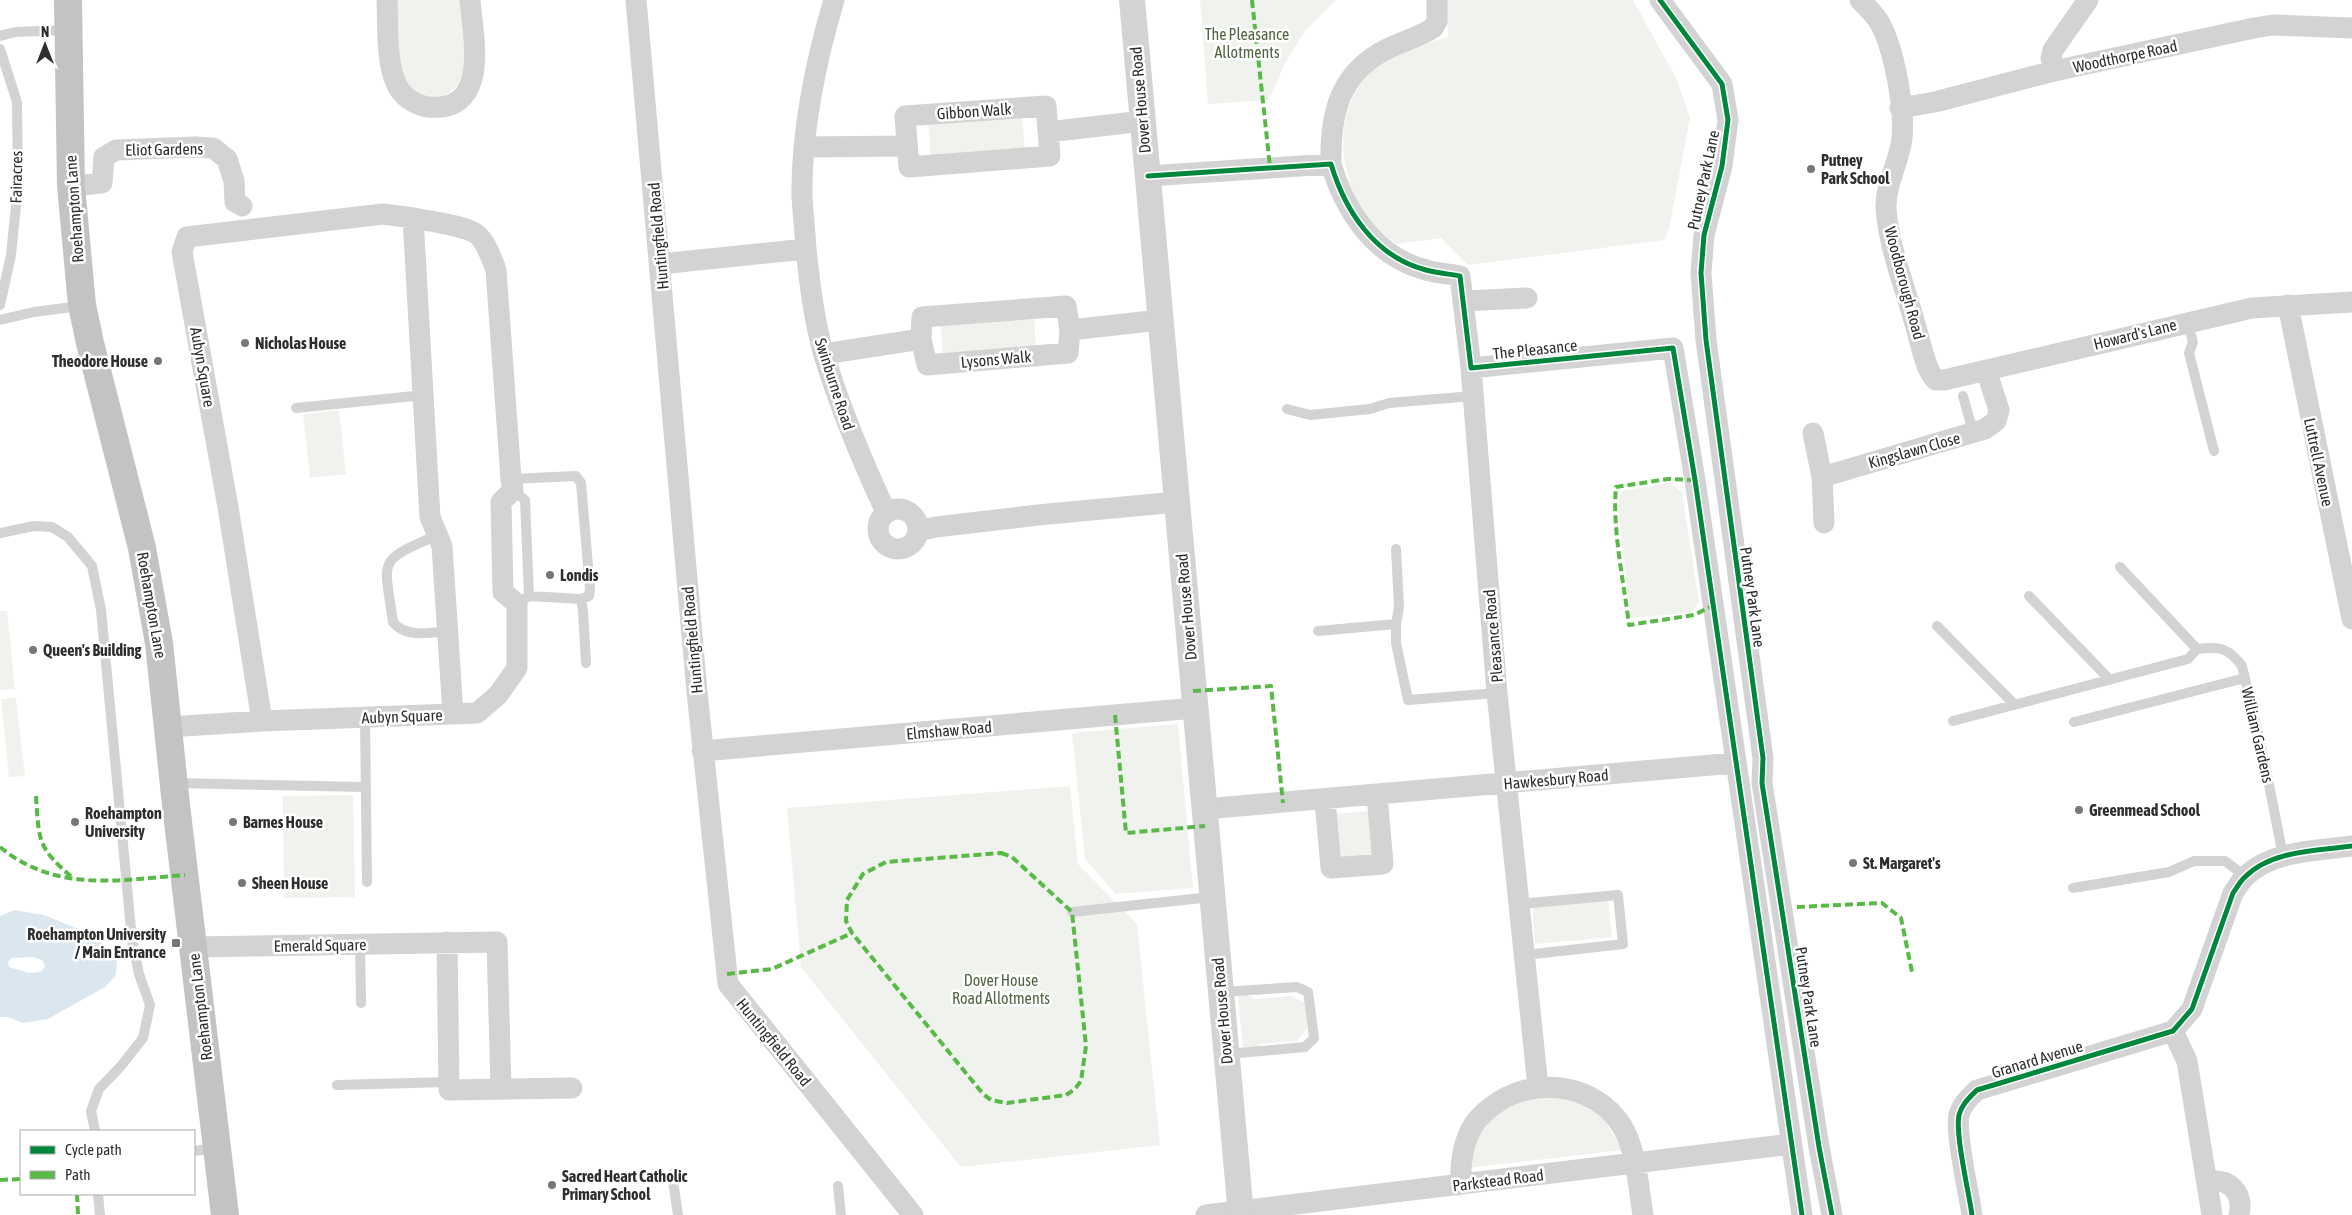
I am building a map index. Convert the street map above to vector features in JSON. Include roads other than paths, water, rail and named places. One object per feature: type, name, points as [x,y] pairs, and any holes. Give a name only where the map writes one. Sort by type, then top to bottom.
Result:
[{"type":"highway","name":"Roehampton Lane","points":[[68,0],[71,186],[82,305],[142,548],[159,643],[194,947],[205,1149],[225,1215]]},
{"type":"street","points":[[387,0],[392,72],[396,84],[402,93],[421,106],[435,107],[449,105],[459,99],[472,81],[476,69],[470,0]]},
{"type":"street","name":"Huntingfield Road","points":[[636,0],[702,751],[728,984],[913,1215]]},
{"type":"street","name":"Swinburne Road","points":[[834,0],[814,84],[805,147],[802,195],[806,249],[813,307],[824,354],[855,445],[886,512]]},
{"type":"street","name":"Dover House Road","points":[[1132,0],[1240,1213]]},
{"type":"street","name":"The Pleasance","points":[[1437,0],[1437,21],[1433,28],[1378,53],[1361,66],[1344,87],[1334,111],[1330,141],[1331,164],[1338,189],[1366,234],[1407,262],[1425,270],[1460,276],[1470,368],[1673,348],[1695,480],[1735,763]]},
{"type":"street","name":"Putney Park Lane","points":[[1660,0],[1722,84],[1728,120],[1722,166],[1704,235],[1701,273],[1706,340],[1763,758],[1762,783],[1819,1147],[1832,1215]]},
{"type":"street","name":"Woodborough Road","points":[[1860,0],[1878,20],[1891,52],[1900,108],[1902,138],[1889,185],[1886,208],[1890,236],[1929,367]]},
{"type":"street","points":[[2054,71],[2051,58],[2053,50],[2088,0]]},
{"type":"street","name":"Woodthorpe Road","points":[[1900,108],[1935,102],[2054,71],[2273,25],[2352,28]]},
{"type":"street","name":"Gibbon Walk","points":[[1046,106],[1050,156],[909,166],[907,146],[905,116],[1046,106]]},
{"type":"street","points":[[1048,132],[1143,121]]},
{"type":"street","points":[[805,147],[907,146]]},
{"type":"street","name":"Eliot Gardens","points":[[71,186],[102,184],[104,157],[116,150],[213,148],[227,159],[234,181],[235,202],[242,206]]},
{"type":"street","points":[[1148,176],[1331,164]]},
{"type":"street","name":"Aubyn Square","points":[[262,721],[228,507],[182,252],[187,237],[383,214],[445,224],[476,233],[488,251],[496,270],[512,485]]},
{"type":"street","name":"Aubyn Square","points":[[413,218],[430,517],[442,546],[453,714]]},
{"type":"street","points":[[660,264],[806,249]]},
{"type":"street","points":[[1464,301],[1528,298]]},
{"type":"street","name":"Howard's Lane","points":[[1929,367],[1932,377],[1936,380],[2252,308],[2288,304],[2352,302]]},
{"type":"street","name":"Luttrell Avenue","points":[[2288,304],[2351,610]]},
{"type":"street","name":"Lysons Walk","points":[[1066,306],[1070,330],[1068,353],[927,365],[921,339],[922,316],[1066,306]]},
{"type":"street","points":[[1070,330],[1160,320]]},
{"type":"street","points":[[824,354],[921,339]]},
{"type":"street","name":"Pleasance Road","points":[[1470,368],[1497,694],[1538,1087]]},
{"type":"street","name":"Kingslawn Close","points":[[1822,477],[1985,429],[1996,421],[1999,410],[1986,370]]},
{"type":"street","points":[[1813,433],[1822,477],[1824,523]]},
{"type":"street","points":[[512,485],[501,502],[503,592],[523,600]]},
{"type":"street","points":[[918,531],[936,526],[1177,502]]},
{"type":"street","points":[[899,509],[906,510],[916,519],[918,531],[917,538],[908,547],[895,549],[889,547],[880,537],[878,531],[879,524],[886,512],[899,509]]},
{"type":"street","name":"Aubyn Square","points":[[169,727],[477,712],[498,695],[517,668],[523,600]]},
{"type":"street","name":"Elmshaw Road","points":[[702,751],[1195,708]]},
{"type":"street","points":[[1735,763],[1802,1215]]},
{"type":"street","name":"Hawkesbury Road","points":[[1204,809],[1735,763]]},
{"type":"street","points":[[1325,800],[1331,868],[1383,864],[1377,795]]},
{"type":"street","points":[[2212,1215],[2187,1060],[2173,1031],[2192,1009],[2233,893],[2245,876],[2260,865],[2283,856],[2352,846]]},
{"type":"street","points":[[447,942],[449,1090],[572,1088]]},
{"type":"street","name":"Emerald Square","points":[[194,947],[497,942],[500,1089]]},
{"type":"street","name":"Granard Avenue","points":[[1972,1215],[1960,1138],[1959,1116],[1965,1102],[1977,1090],[2173,1031]]},
{"type":"street","points":[[1460,1185],[1460,1163],[1464,1145],[1473,1124],[1499,1101],[1516,1091],[1558,1086],[1578,1092],[1594,1100],[1608,1110],[1621,1125],[1629,1140],[1643,1215]]},
{"type":"street","name":"Parkstead Road","points":[[1206,1215],[1240,1213],[1634,1162],[1791,1144]]},
{"type":"street","points":[[2206,1182],[2216,1180],[2226,1182],[2234,1188],[2239,1196],[2241,1206],[2239,1215]]},
{"type":"lane","points":[[0,36],[15,32],[69,30]]},
{"type":"lane","name":"Fairacres","points":[[0,49],[17,102],[18,186],[12,255],[0,305]]},
{"type":"lane","points":[[0,320],[34,312],[82,305]]},
{"type":"lane","points":[[2187,322],[2192,342],[2189,354],[2214,451]]},
{"type":"lane","points":[[296,408],[424,395]]},
{"type":"lane","points":[[1287,409],[1310,415],[1370,409],[1389,403],[1473,396]]},
{"type":"lane","points":[[1963,396],[1973,432]]},
{"type":"lane","points":[[512,485],[576,476],[580,483],[590,589],[589,596],[580,599],[523,600]]},
{"type":"lane","points":[[0,533],[34,526],[52,527],[68,537],[92,566],[101,610],[132,940],[139,974],[150,1004],[143,1038],[121,1066],[99,1089],[91,1111],[95,1130]]},
{"type":"lane","points":[[438,535],[398,552],[388,561],[386,572],[393,622],[397,627],[405,631],[421,633],[447,631]]},
{"type":"lane","points":[[1396,549],[1399,607],[1396,624],[1396,643],[1408,700],[1497,694]]},
{"type":"lane","points":[[1953,721],[2188,659],[2197,648],[2120,567]]},
{"type":"lane","points":[[2029,596],[2110,680]]},
{"type":"lane","points":[[580,599],[584,611],[586,663]]},
{"type":"lane","points":[[1318,631],[1396,624]]},
{"type":"lane","points":[[1937,626],[2015,706]]},
{"type":"lane","name":"William Gardens","points":[[2197,648],[2214,646],[2233,654],[2242,666],[2264,759],[2283,856]]},
{"type":"lane","points":[[2074,722],[2245,678]]},
{"type":"lane","points":[[365,718],[367,882]]},
{"type":"lane","points":[[174,783],[366,787]]},
{"type":"lane","points":[[2073,888],[2169,872],[2194,861],[2225,861],[2245,876]]},
{"type":"lane","points":[[1520,904],[1618,896],[1623,944],[1525,955]]},
{"type":"lane","points":[[1072,912],[1211,897]]},
{"type":"lane","points":[[360,944],[361,1003]]},
{"type":"lane","points":[[1220,992],[1297,987],[1308,992],[1314,1038],[1305,1047],[1226,1054]]},
{"type":"lane","points":[[337,1085],[449,1082]]},
{"type":"lane","points":[[672,1174],[678,1215]]},
{"type":"lane","points":[[838,1186],[841,1215]]},
{"type":"lane","points":[[98,1195],[100,1215]]},
{"type":"place","name":"Putney Park School","points":[[1811,169]]},
{"type":"place","name":"Nicholas House","points":[[245,343]]},
{"type":"place","name":"Theodore House","points":[[158,361]]},
{"type":"place","name":"Londis","points":[[550,575]]},
{"type":"place","name":"Queen's Building","points":[[33,650]]},
{"type":"place","name":"Greenmead School","points":[[2079,810]]},
{"type":"place","name":"Roehampton University","points":[[75,822]]},
{"type":"place","name":"Barnes House","points":[[233,822]]},
{"type":"place","name":"St. Margaret's","points":[[1853,863]]},
{"type":"place","name":"Sheen House","points":[[242,883]]},
{"type":"place","name":"Roehampton University / Main Entrance","points":[[176,943]]},
{"type":"place","name":"Sacred Heart Catholic Primary School","points":[[552,1185]]},
{"type":"park label","name":"The Pleasance Allotments","points":[[1247,43]]},
{"type":"park label","name":"Dover House Road Allotments","points":[[1001,989]]}]
